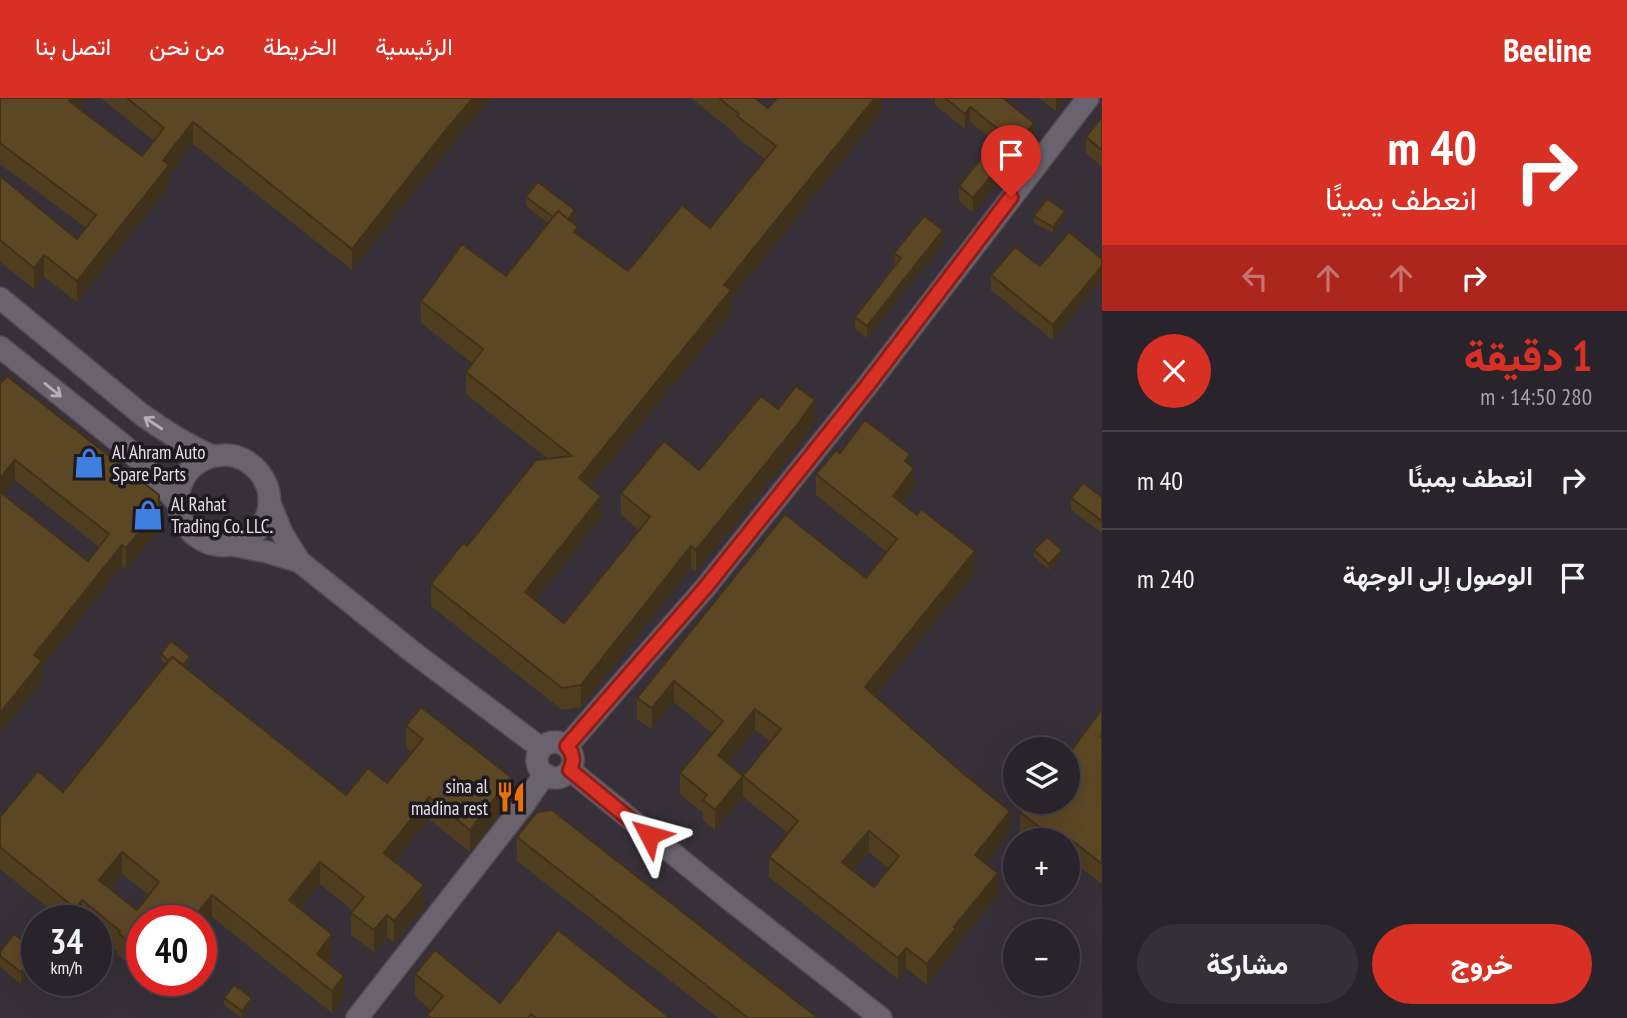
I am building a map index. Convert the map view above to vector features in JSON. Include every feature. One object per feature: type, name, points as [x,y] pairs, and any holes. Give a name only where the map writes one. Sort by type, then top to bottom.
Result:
[{"type":"street","points":[[567,746],[705,588],[867,386],[1088,98]]},
{"type":"street","points":[[0,298],[141,414],[213,456]]},
{"type":"street","points":[[0,347],[123,445],[177,503]]},
{"type":"street","points":[[269,501],[267,516],[259,530],[247,540],[216,546],[199,540],[186,527],[177,503],[179,488],[186,473],[198,462],[213,456],[230,455],[245,460],[258,470],[266,484],[269,501],[282,533],[300,562],[414,653],[541,748]]},
{"type":"street","points":[[232,545],[300,562]]},
{"type":"street","points":[[556,742],[567,746],[573,755],[570,770],[561,777],[545,774],[537,762],[541,748],[556,742]]},
{"type":"street","points":[[570,770],[881,1018]]},
{"type":"street","points":[[357,1018],[545,774]]},
{"type":"building","points":[[0,98],[71,98],[69,101],[142,156],[164,128],[127,98],[473,98],[352,249],[193,122],[163,160],[169,165],[77,281],[44,255],[34,268],[0,240],[0,176],[77,239],[96,215],[0,143]]},
{"type":"building","points":[[719,98],[755,98],[768,108],[777,98],[875,98],[724,285],[731,290],[579,478],[601,496],[525,592],[564,623],[650,517],[621,493],[664,441],[699,470],[761,396],[778,409],[796,386],[815,400],[696,550],[691,546],[581,685],[562,688],[431,584],[463,543],[467,546],[536,460],[572,456],[466,372],[483,349],[421,301],[462,244],[506,276],[558,211],[578,227],[574,232],[628,271],[682,205],[710,228],[776,146],[737,116],[739,114]]},
{"type":"building","points":[[945,98],[1003,98],[1034,123],[973,198],[959,186],[1002,132],[970,107],[965,114]]},
{"type":"building","points":[[1102,117],[1102,150],[1086,137]]},
{"type":"building","points":[[538,182],[575,210],[568,219],[558,211],[553,217],[526,197]]},
{"type":"building","points":[[1047,199],[1065,211],[1053,227],[1034,216]]},
{"type":"building","points":[[924,216],[943,230],[867,326],[855,317],[901,258],[894,253]]},
{"type":"building","points":[[1069,232],[1102,259],[1102,266],[1053,325],[991,275],[1015,247],[1040,266]]},
{"type":"building","points":[[7,376],[159,495],[159,509],[126,548],[122,545],[34,655],[42,661],[0,713],[0,492],[88,561],[109,534],[15,460],[0,478],[0,384]]},
{"type":"building","points":[[865,420],[910,454],[905,461],[914,468],[893,496],[917,515],[921,509],[975,551],[865,687],[1003,805],[1003,814],[1008,814],[975,855],[998,873],[927,964],[906,948],[898,958],[769,857],[798,821],[743,776],[715,810],[703,800],[707,795],[680,773],[723,721],[674,681],[652,708],[637,698],[785,514],[866,578],[897,539],[816,474],[836,450],[840,453]],"holes":[[[755,709],[781,729],[743,776],[718,755]],[[869,831],[899,856],[874,887],[842,862]]]},
{"type":"building","points":[[1083,483],[1102,497],[1102,521],[1071,498]]},
{"type":"building","points":[[1047,537],[1062,550],[1049,564],[1034,550]]},
{"type":"building","points":[[171,641],[190,656],[183,665],[172,657],[169,661],[161,654]]},
{"type":"building","points":[[172,657],[346,795],[368,768],[387,783],[423,739],[406,726],[421,707],[511,777],[470,830],[429,797],[384,853],[424,885],[394,921],[387,915],[374,930],[351,913],[364,897],[320,862],[289,900],[332,934],[317,954],[344,976],[332,991],[212,895],[204,905],[141,905],[159,882],[122,852],[99,880],[131,905],[126,905],[126,939],[112,924],[112,905],[88,905],[82,900],[79,905],[71,905],[0,847],[0,817],[38,771],[63,792]]},
{"type":"building","points":[[1102,709],[1102,864],[1080,847],[1080,828],[1041,828],[1023,814],[1080,814],[1080,739]]},
{"type":"building","points":[[552,810],[818,1018],[748,1018],[517,837],[537,812]]},
{"type":"building","points":[[558,930],[670,1018],[536,1018],[531,1014],[528,1018],[430,1018],[427,1015],[443,996],[415,974],[435,950],[500,1003]]},
{"type":"building","points":[[14,934],[21,939],[21,972],[0,956],[0,952]]},
{"type":"building","points":[[234,985],[252,998],[242,1011],[224,998]]},
{"type":"place","name":"Al Ahram Auto Spare Parts","points":[[89,463]]},
{"type":"place","name":"Al Rahat Trading Co. LLC.","points":[[148,515]]},
{"type":"place","name":"sina al madina rest","points":[[511,797]]},
{"type":"route","points":[[649,835],[570,770],[573,755],[567,746],[705,588],[867,386],[1011,197]]}]
